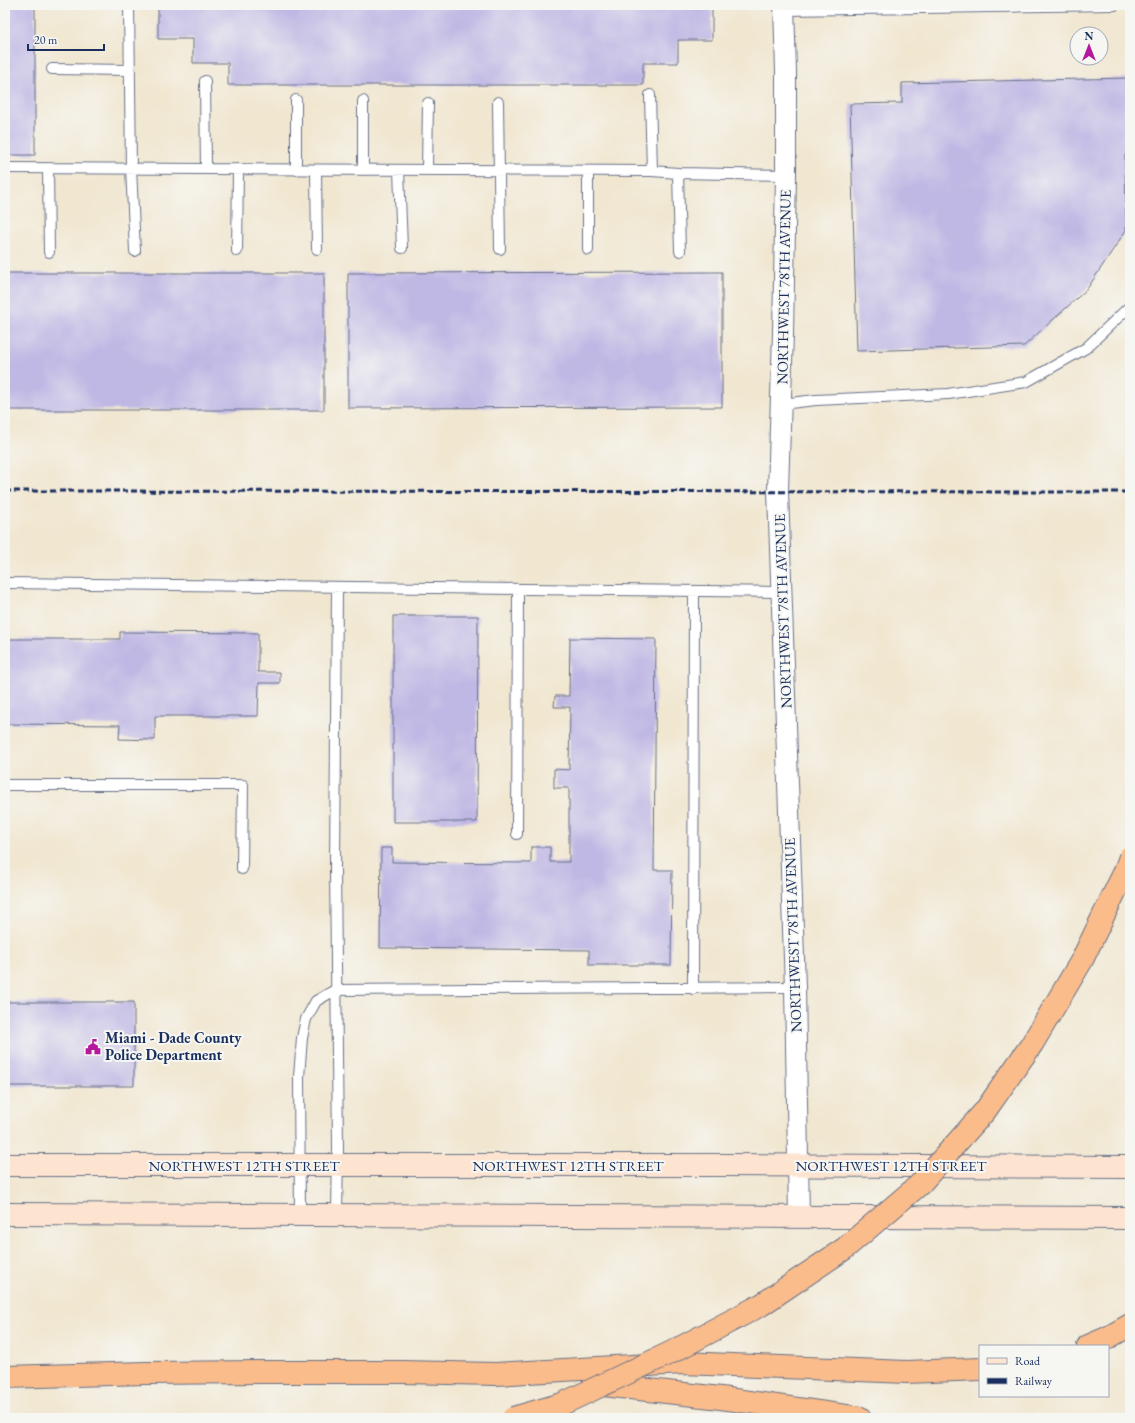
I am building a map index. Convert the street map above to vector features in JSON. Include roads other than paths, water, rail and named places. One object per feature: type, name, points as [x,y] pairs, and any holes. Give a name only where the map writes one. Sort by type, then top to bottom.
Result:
[{"type":"highway","points":[[514,1418],[562,1404],[672,1352],[761,1305],[844,1249],[920,1184],[985,1111],[1032,1044],[1082,960],[1125,871],[1130,857]]},
{"type":"highway","points":[[1090,1345],[1109,1337],[1130,1325]]},
{"type":"highway","points":[[5,1377],[252,1372],[402,1372],[496,1374],[683,1363],[907,1372],[979,1369]]},
{"type":"highway","points":[[496,1374],[721,1398],[860,1418]]},
{"type":"main road","name":"NORTHWEST 12TH STREET","points":[[5,1165],[1130,1167]]},
{"type":"main road","points":[[5,1214],[1130,1218]]},
{"type":"street","name":"NORTHWEST 78TH AVENUE","points":[[784,7],[786,72],[786,175],[778,491],[795,987],[799,1217]]},
{"type":"lane","points":[[129,5],[131,168],[135,251]]},
{"type":"lane","points":[[784,7],[1115,5]]},
{"type":"lane","points":[[52,69],[130,70]]},
{"type":"lane","points":[[205,81],[206,169]]},
{"type":"lane","points":[[650,95],[652,171]]},
{"type":"lane","points":[[296,100],[296,170]]},
{"type":"lane","points":[[363,101],[363,170]]},
{"type":"lane","points":[[498,102],[500,249]]},
{"type":"lane","points":[[427,170],[428,103]]},
{"type":"lane","points":[[5,168],[652,171],[678,173],[786,175]]},
{"type":"lane","points":[[48,168],[49,252]]},
{"type":"lane","points":[[237,251],[238,169]]},
{"type":"lane","points":[[316,170],[317,249]]},
{"type":"lane","points":[[399,170],[402,248]]},
{"type":"lane","points":[[588,171],[588,250]]},
{"type":"lane","points":[[678,173],[680,250]]},
{"type":"lane","points":[[781,404],[816,400],[948,394],[1026,382],[1086,348],[1130,306]]},
{"type":"lane","points":[[5,583],[782,592]]},
{"type":"lane","points":[[337,588],[335,990],[338,1166],[337,1215]]},
{"type":"lane","points":[[517,834],[518,590]]},
{"type":"lane","points":[[693,988],[694,591]]},
{"type":"lane","points":[[5,784],[243,785],[242,869]]},
{"type":"lane","points":[[300,1215],[299,1077],[303,1032],[306,1019],[316,1001],[335,990],[795,987]]},
{"type":"railway","points":[[5,491],[1130,492]]},
{"type":"place","name":"Miami - Dade County Police Department","points":[[93,1047]]}]
